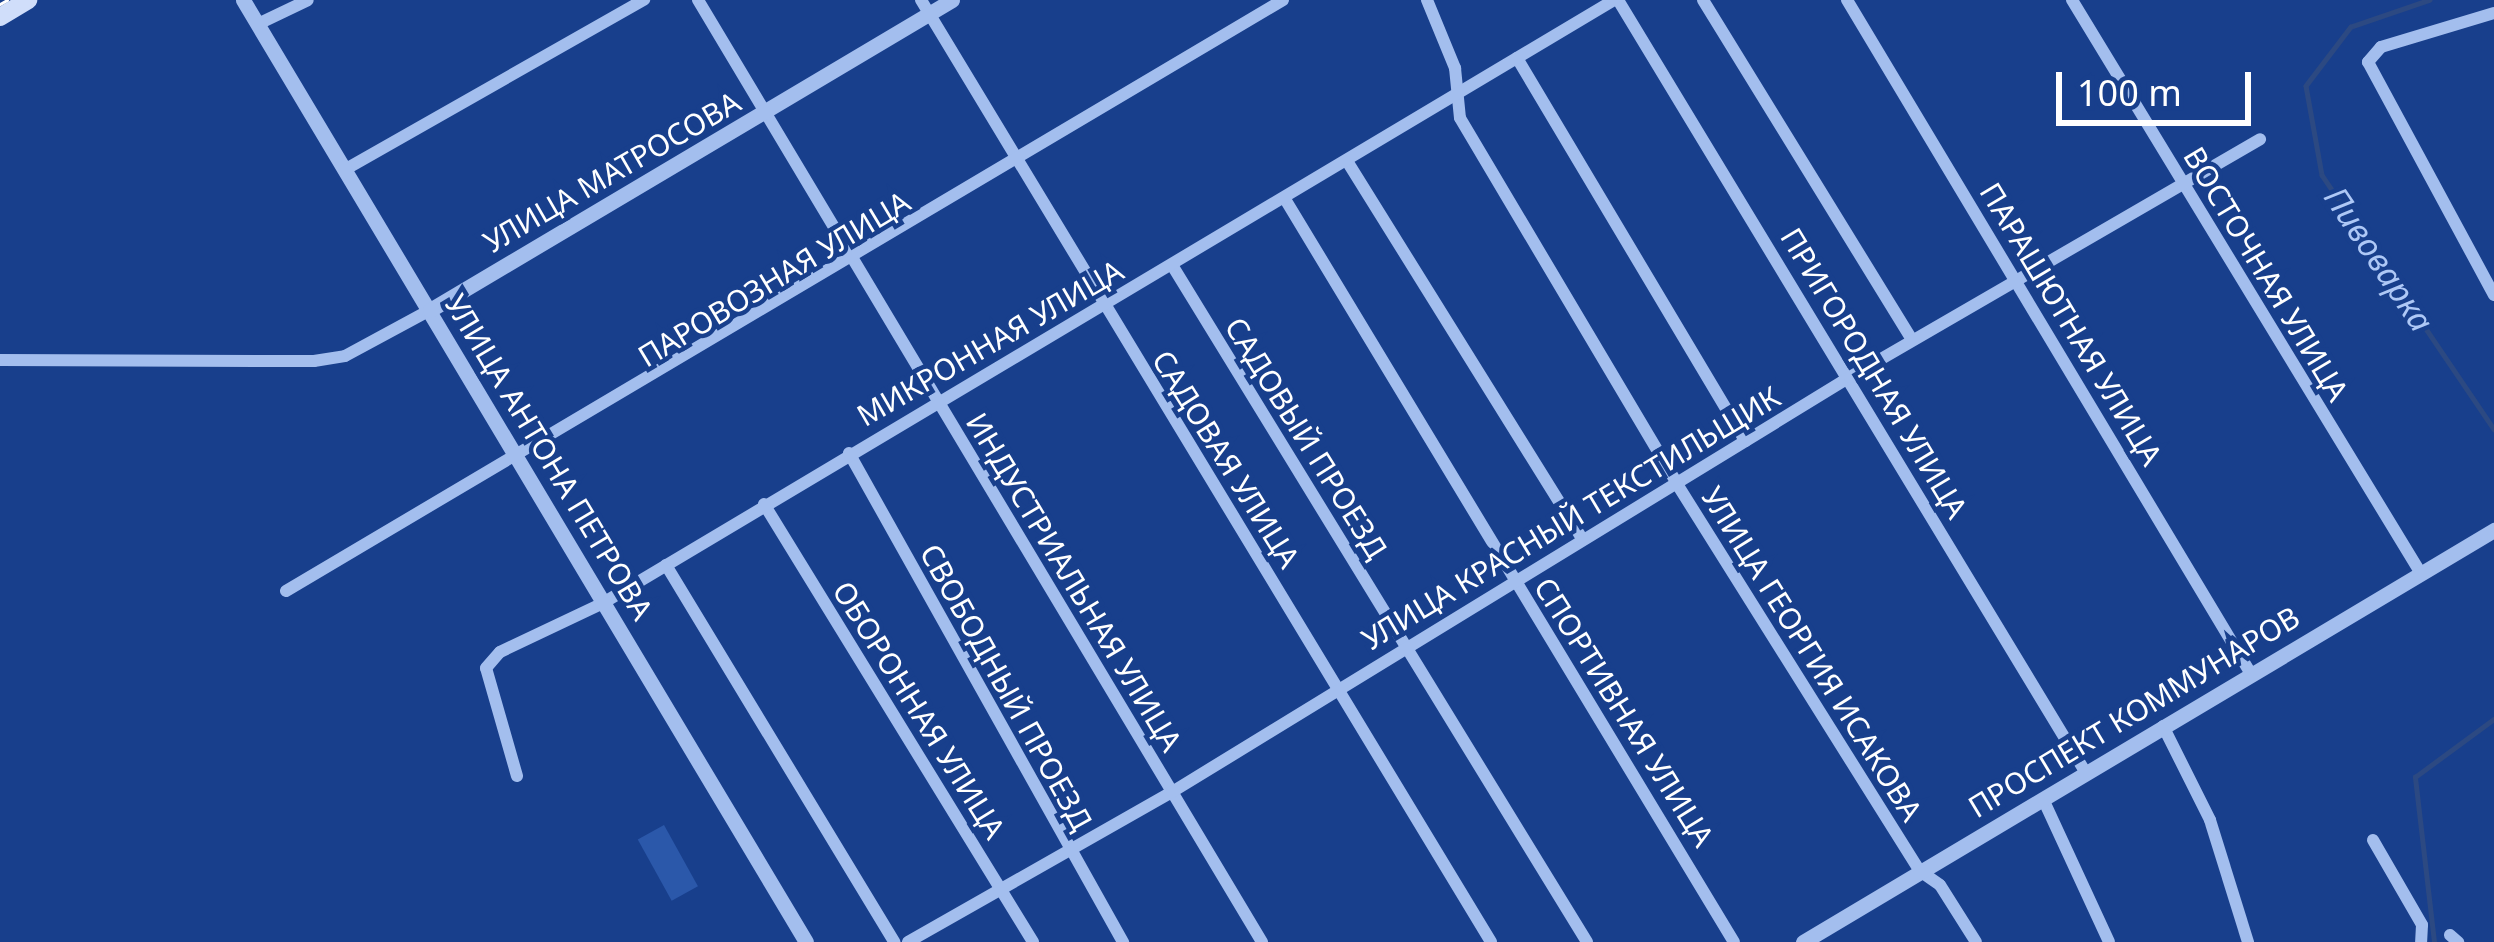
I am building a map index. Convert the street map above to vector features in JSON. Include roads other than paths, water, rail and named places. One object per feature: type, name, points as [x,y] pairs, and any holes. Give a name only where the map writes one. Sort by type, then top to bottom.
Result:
[{"type":"main road","points":[[0,17],[28,0]]},
{"type":"street","name":"УЛИЦА АНТОНА ПЕТРОВА","points":[[243,0],[806,942]]},
{"type":"street","points":[[258,24],[308,0]]},
{"type":"street","points":[[346,169],[644,0]]},
{"type":"street","name":"ИНДУСТРИАЛЬНАЯ УЛИЦА","points":[[698,0],[1262,942]]},
{"type":"street","name":"УЛИЦА МАТРОСОВА","points":[[0,360],[314,361],[345,356],[765,112],[925,7],[952,0]]},
{"type":"street","name":"ПАРОВОЗНАЯ УЛИЦА","points":[[286,591],[852,262],[1283,0]]},
{"type":"street","name":"УЛИЦА ГЕОРГИЯ ИСАКОВА","points":[[1427,0],[1443,29],[1460,118],[1676,484],[1920,871],[1940,885],[1976,942]]},
{"type":"street","name":"МИКРОННАЯ УЛИЦА","points":[[517,776],[486,668],[500,652],[604,603],[1616,0]]},
{"type":"street","name":"ПРИГОРОДНАЯ УЛИЦА","points":[[1616,0],[1850,377],[2086,773]]},
{"type":"street","points":[[1703,0],[1912,340]]},
{"type":"street","name":"ПАРАШЮТНАЯ УЛИЦА","points":[[1847,0],[2251,674]]},
{"type":"street","name":"ВОСТОЧНАЯ УЛИЦА","points":[[2072,0],[2420,572]]},
{"type":"street","name":"САДОВАЯ УЛИЦА","points":[[925,7],[1491,942]]},
{"type":"street","points":[[2494,13],[2381,47],[2368,62],[2494,295]]},
{"type":"street","points":[[1516,58],[1745,441]]},
{"type":"street","name":"УЛИЦА КРАСНЫЙ ТЕКСТИЛЬЩИК","points":[[908,942],[1172,793],[1405,645],[1850,377],[2180,181],[2260,139]]},
{"type":"street","points":[[1347,161],[1582,540]]},
{"type":"street","name":"СПОРТИВНАЯ УЛИЦА","points":[[1285,199],[1734,942]]},
{"type":"street","name":"САДОВЫЙ ПРОЕЗД","points":[[1172,266],[1587,942]]},
{"type":"street","name":"СВОБОДНЫЙ ПРОЕЗД","points":[[849,453],[1123,942]]},
{"type":"street","name":"ОБОРОННАЯ УЛИЦА","points":[[764,504],[1033,942]]},
{"type":"street","name":"ПРОСПЕКТ КОММУНАРОВ","points":[[1803,942],[2494,530]]},
{"type":"street","points":[[666,565],[894,942]]},
{"type":"street","points":[[2163,726],[2210,820],[2248,942]]},
{"type":"street","points":[[2043,799],[2109,942]]},
{"type":"street","points":[[2373,841],[2422,925],[2421,942]]},
{"type":"waterway","name":"Пивоварка","points":[[2430,0],[2351,27],[2306,86],[2322,175],[2494,429]]},
{"type":"waterway","name":"Пивоварка","points":[[2434,942],[2415,777],[2494,719]]},
{"type":"tram line","points":[[0,4],[7,0]]}]
